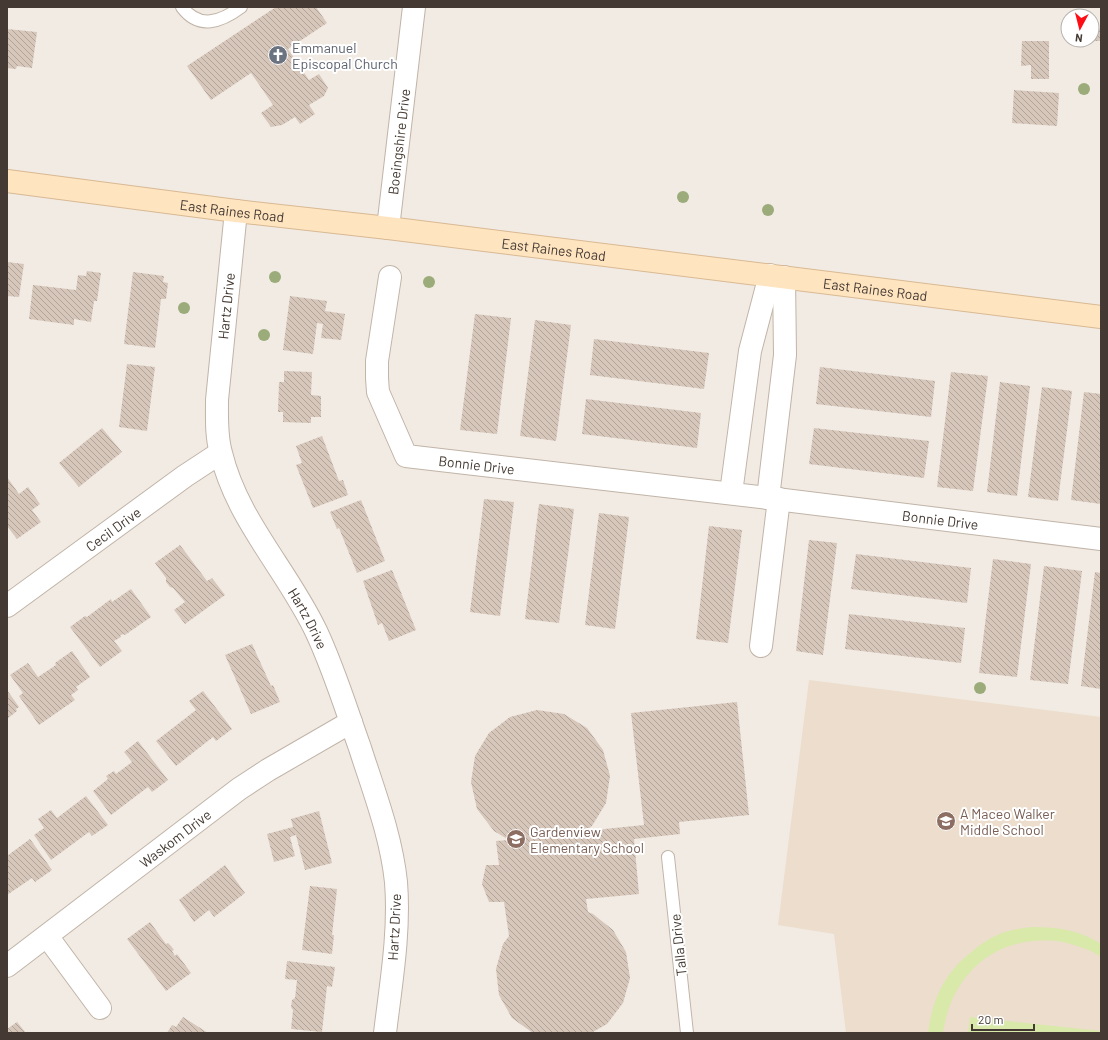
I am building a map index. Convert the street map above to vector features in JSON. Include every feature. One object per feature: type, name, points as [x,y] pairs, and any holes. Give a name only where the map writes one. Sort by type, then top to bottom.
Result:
[{"type":"main road","name":"East Raines Road","points":[[7,181],[236,211],[388,228],[1101,317]]},
{"type":"street","name":"Boeingshire Drive","points":[[388,228],[414,7]]},
{"type":"street","name":"Hartz Drive","points":[[236,211],[217,400],[217,428],[220,453],[238,502],[316,631],[351,722],[384,821],[392,856],[396,883],[395,940],[385,1033]]},
{"type":"street","points":[[731,493],[750,351],[777,276]]},
{"type":"street","points":[[761,646],[786,355],[777,276]]},
{"type":"street","name":"Bonnie Drive","points":[[390,277],[377,361],[378,392],[406,456],[773,498],[1101,539]]},
{"type":"street","name":"Cecil Drive","points":[[7,606],[185,476],[220,453]]},
{"type":"street","name":"Waskom Drive","points":[[7,966],[239,789],[268,770],[351,722]]},
{"type":"street","points":[[47,936],[100,1008]]},
{"type":"lane","points":[[182,7],[187,15],[197,20],[208,22],[227,16],[241,7]]},
{"type":"lane","name":"Talla Drive","points":[[668,856],[687,1033]]},
{"type":"shaded area","name":"A Maceo Walker Middle School","points":[[809,680],[1101,717],[1101,1033],[846,1033],[834,934],[778,925]]},
{"type":"green space","points":[[1033,927],[1068,930],[1085,935],[1101,944],[1101,957],[1085,948],[1056,941],[1030,941],[1008,946],[993,953],[980,962],[959,987],[946,1016],[943,1033],[928,1033],[933,1008],[937,997],[948,976],[955,967],[981,944],[997,935],[1012,930]]},
{"type":"green space","points":[[970,1017],[1101,1031],[1101,1033],[968,1033]]},
{"type":"building","points":[[276,7],[316,7],[327,23],[288,49],[309,80],[319,74],[328,88],[324,96],[309,105],[315,114],[300,124],[295,117],[282,125],[271,127],[261,113],[273,105],[251,73],[211,100],[187,66]]},
{"type":"building","points":[[7,29],[37,32],[32,68],[17,66],[16,69],[7,68]]},
{"type":"building","points":[[1100,29],[1101,29],[1100,41]]},
{"type":"building","points":[[1022,41],[1049,41],[1049,79],[1031,79],[1031,65],[1021,66]]},
{"type":"building","points":[[1014,90],[1059,93],[1057,126],[1012,123]]},
{"type":"building","points":[[7,262],[24,264],[19,297],[7,296]]},
{"type":"building","points":[[87,271],[101,273],[97,301],[94,301],[91,322],[74,319],[74,325],[29,319],[33,285],[76,290],[78,275],[86,276]]},
{"type":"building","points":[[133,272],[164,276],[163,282],[168,283],[166,299],[161,299],[155,348],[124,344]]},
{"type":"building","points":[[290,296],[327,301],[325,311],[345,314],[341,340],[321,338],[323,324],[317,323],[313,354],[283,350]]},
{"type":"building","points":[[475,314],[511,318],[497,434],[460,430]]},
{"type":"building","points":[[535,320],[571,325],[556,441],[520,436]]},
{"type":"building","points":[[594,339],[709,353],[704,389],[590,375]]},
{"type":"building","points":[[127,364],[155,367],[147,431],[119,427]]},
{"type":"building","points":[[820,367],[935,381],[931,417],[816,404]]},
{"type":"building","points":[[284,371],[312,372],[311,395],[321,396],[321,417],[311,417],[311,423],[283,422],[283,412],[278,412],[279,382],[284,382]]},
{"type":"building","points":[[951,372],[988,376],[973,491],[937,487]]},
{"type":"building","points":[[1000,382],[1030,386],[1017,496],[987,492]]},
{"type":"building","points":[[1042,387],[1072,391],[1058,501],[1028,497]]},
{"type":"building","points":[[1084,392],[1101,394],[1101,504],[1071,500]]},
{"type":"building","points":[[586,399],[701,413],[697,448],[582,434]]},
{"type":"building","points":[[102,428],[122,452],[79,487],[59,463]]},
{"type":"building","points":[[814,428],[929,441],[924,478],[809,464]]},
{"type":"building","points":[[322,436],[339,481],[343,480],[348,495],[313,508],[296,465],[302,463],[296,446]]},
{"type":"building","points":[[7,477],[19,494],[28,487],[40,504],[32,510],[41,522],[17,539],[7,526]]},
{"type":"building","points":[[484,499],[514,502],[500,616],[470,612]]},
{"type":"building","points":[[361,500],[385,561],[357,573],[339,528],[337,529],[330,512]]},
{"type":"building","points":[[539,504],[574,509],[559,623],[525,619]]},
{"type":"building","points":[[599,513],[629,517],[615,629],[585,625]]},
{"type":"building","points":[[709,526],[742,530],[728,643],[696,639]]},
{"type":"building","points":[[809,540],[837,543],[823,655],[796,651]]},
{"type":"building","points":[[180,545],[207,581],[212,578],[225,595],[185,624],[174,610],[185,602],[166,582],[166,578],[155,563]]},
{"type":"building","points":[[856,554],[971,568],[967,603],[851,589]]},
{"type":"building","points":[[993,559],[1031,564],[1017,677],[979,673]]},
{"type":"building","points":[[1044,566],[1082,571],[1068,684],[1030,680]]},
{"type":"building","points":[[392,570],[416,630],[389,641],[382,623],[378,625],[363,581]]},
{"type":"building","points":[[1095,572],[1101,573],[1101,689],[1081,686]]},
{"type":"building","points":[[131,589],[151,617],[114,641],[122,651],[100,667],[70,627],[85,616],[87,617],[111,599],[112,602]]},
{"type":"building","points":[[849,614],[965,628],[961,663],[845,649]]},
{"type":"building","points":[[252,644],[280,702],[251,714],[225,655]]},
{"type":"building","points":[[72,651],[90,677],[76,687],[78,690],[71,695],[75,700],[39,725],[19,696],[23,693],[10,675],[28,663],[38,677],[56,665],[55,663]]},
{"type":"building","points":[[7,690],[19,707],[16,709],[17,711],[7,719]]},
{"type":"building","points":[[203,691],[232,729],[216,741],[213,737],[176,766],[156,741],[196,710],[189,701]]},
{"type":"building","points":[[737,702],[749,815],[679,822],[680,834],[634,839],[639,894],[586,899],[588,912],[593,914],[613,930],[626,952],[630,978],[623,1003],[607,1024],[591,1033],[533,1033],[512,1018],[499,995],[496,969],[503,944],[509,936],[504,902],[489,902],[482,884],[486,865],[499,865],[496,841],[509,840],[494,831],[477,809],[471,782],[475,756],[489,733],[510,717],[537,710],[564,714],[587,728],[603,750],[610,776],[606,803],[592,826],[585,831],[644,825],[631,713]]},
{"type":"building","points":[[138,741],[168,780],[152,792],[148,787],[111,815],[93,791],[108,779],[106,776],[114,771],[116,774],[132,762],[124,752]]},
{"type":"building","points":[[86,796],[108,825],[92,836],[89,832],[51,860],[34,835],[44,828],[38,819],[51,810],[57,818]]},
{"type":"building","points":[[319,811],[332,863],[305,870],[296,835],[290,837],[295,856],[274,862],[267,834],[293,827],[291,819]]},
{"type":"building","points":[[30,839],[52,870],[35,882],[32,878],[7,895],[7,856]]},
{"type":"building","points":[[225,865],[245,893],[214,917],[209,910],[194,922],[179,900]]},
{"type":"building","points":[[310,886],[337,889],[332,935],[334,935],[332,954],[302,950]]},
{"type":"building","points":[[150,922],[166,944],[168,943],[174,950],[172,951],[175,956],[177,954],[191,973],[166,991],[127,939]]},
{"type":"building","points":[[287,961],[335,967],[332,987],[327,986],[322,1032],[291,1029],[293,1010],[291,1007],[292,1000],[295,998],[297,980],[285,979]]},
{"type":"building","points":[[183,1017],[208,1033],[167,1033],[172,1025],[176,1027]]},
{"type":"building","points":[[17,1022],[26,1033],[7,1033],[7,1029]]},
{"type":"place","name":"Emmanuel Episcopal Church","points":[[278,55]]},
{"type":"place","name":"A Maceo Walker Middle School","points":[[946,821]]},
{"type":"place","name":"Gardenview Elementary School","points":[[516,839]]}]
